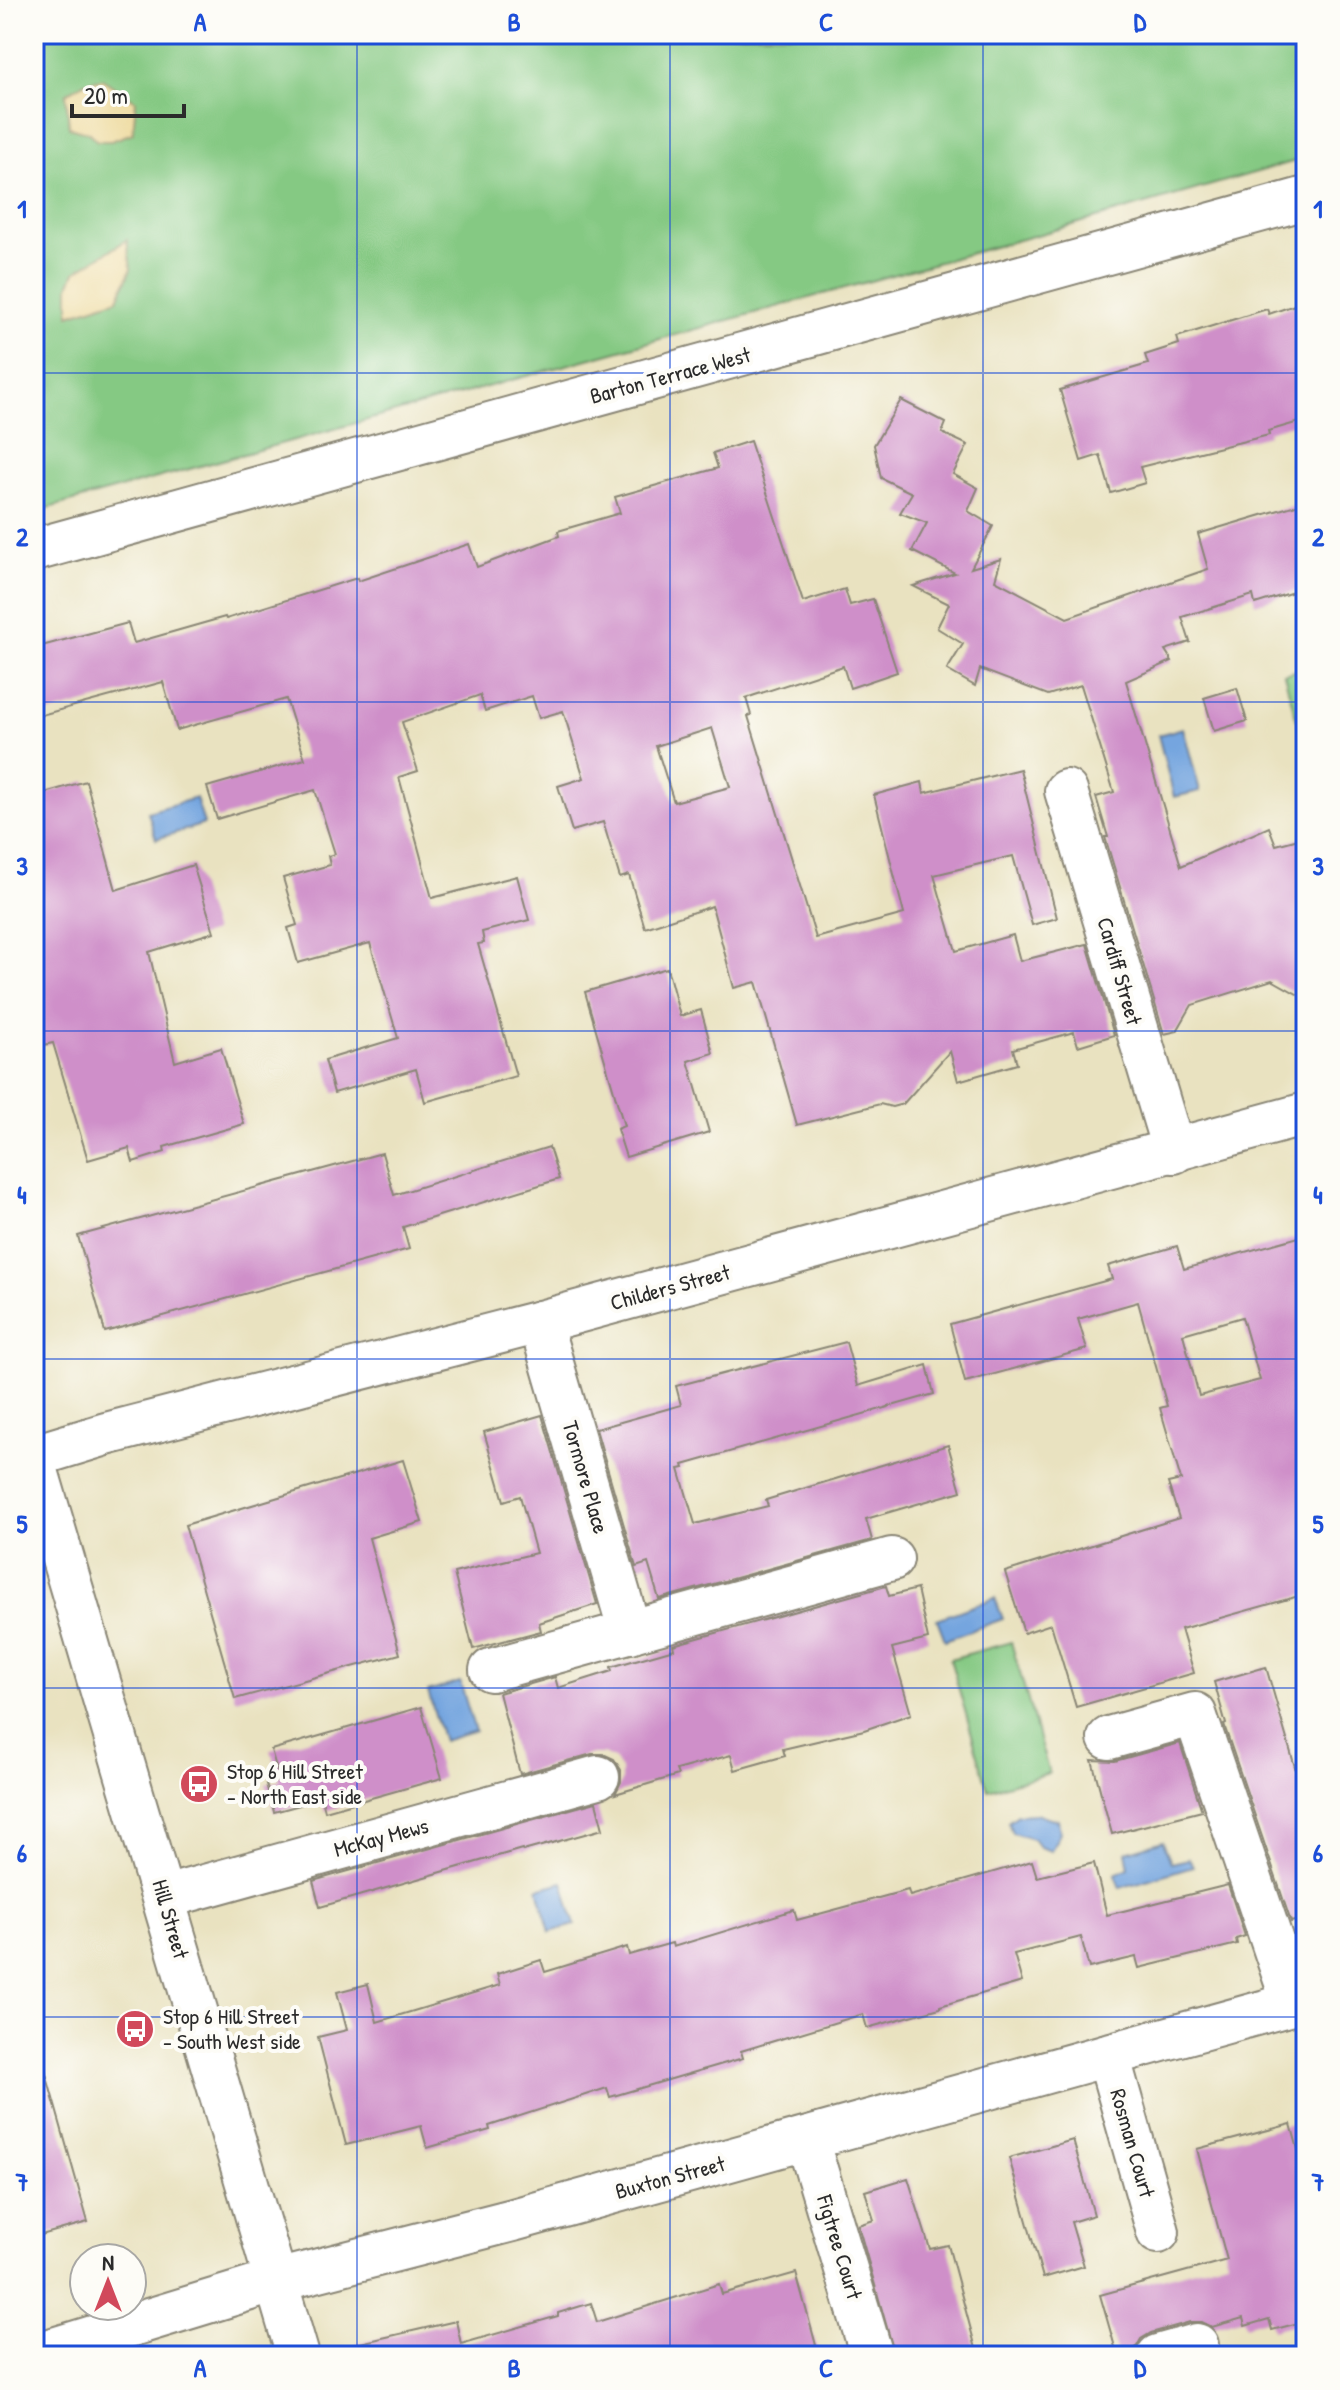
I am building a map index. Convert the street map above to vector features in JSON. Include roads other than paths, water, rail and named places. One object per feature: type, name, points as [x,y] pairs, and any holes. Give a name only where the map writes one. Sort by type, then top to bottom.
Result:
[{"type":"street","name":"Barton Terrace West","points":[[34,550],[1306,198]]},
{"type":"street","name":"Cardiff Street","points":[[1066,791],[1174,1152]]},
{"type":"street","name":"Childers Street","points":[[36,1472],[106,1434],[540,1322],[1306,1114]]},
{"type":"street","name":"Tormore Place","points":[[540,1322],[630,1632]]},
{"type":"street","name":"Hill Street","points":[[36,1472],[165,1897],[298,2356]]},
{"type":"street","points":[[491,1670],[892,1559]]},
{"type":"street","points":[[1109,1738],[1195,1714],[1300,2002]]},
{"type":"street","name":"McKay Mews","points":[[165,1897],[598,1777]]},
{"type":"street","name":"Buxton Street","points":[[34,2355],[276,2281],[513,2220],[1300,2002]]},
{"type":"street","name":"Rosman Court","points":[[1108,2055],[1158,2232]]},
{"type":"street","name":"Figtree Court","points":[[807,2139],[872,2356]]},
{"type":"water","points":[[1183,728],[1200,791],[1174,797],[1158,735]]},
{"type":"water","points":[[196,798],[204,824],[156,839],[148,812]]},
{"type":"water","points":[[995,1598],[1003,1619],[945,1640],[937,1619]]},
{"type":"water","points":[[460,1682],[475,1731],[443,1741],[428,1692]]},
{"type":"water","points":[[1036,1814],[1058,1820],[1060,1832],[1051,1851],[1039,1847],[1033,1839],[1012,1833],[1008,1822],[1018,1815]]},
{"type":"water","points":[[1163,1841],[1171,1863],[1189,1859],[1193,1866],[1120,1888],[1115,1874],[1129,1868],[1126,1852]]},
{"type":"water","points":[[563,1882],[575,1925],[550,1932],[538,1889]]},
{"type":"place","name":"Stop 6 Hill Street - North East side","points":[[199,1784]]},
{"type":"place","name":"Stop 6 Hill Street - South West side","points":[[135,2029]]}]
